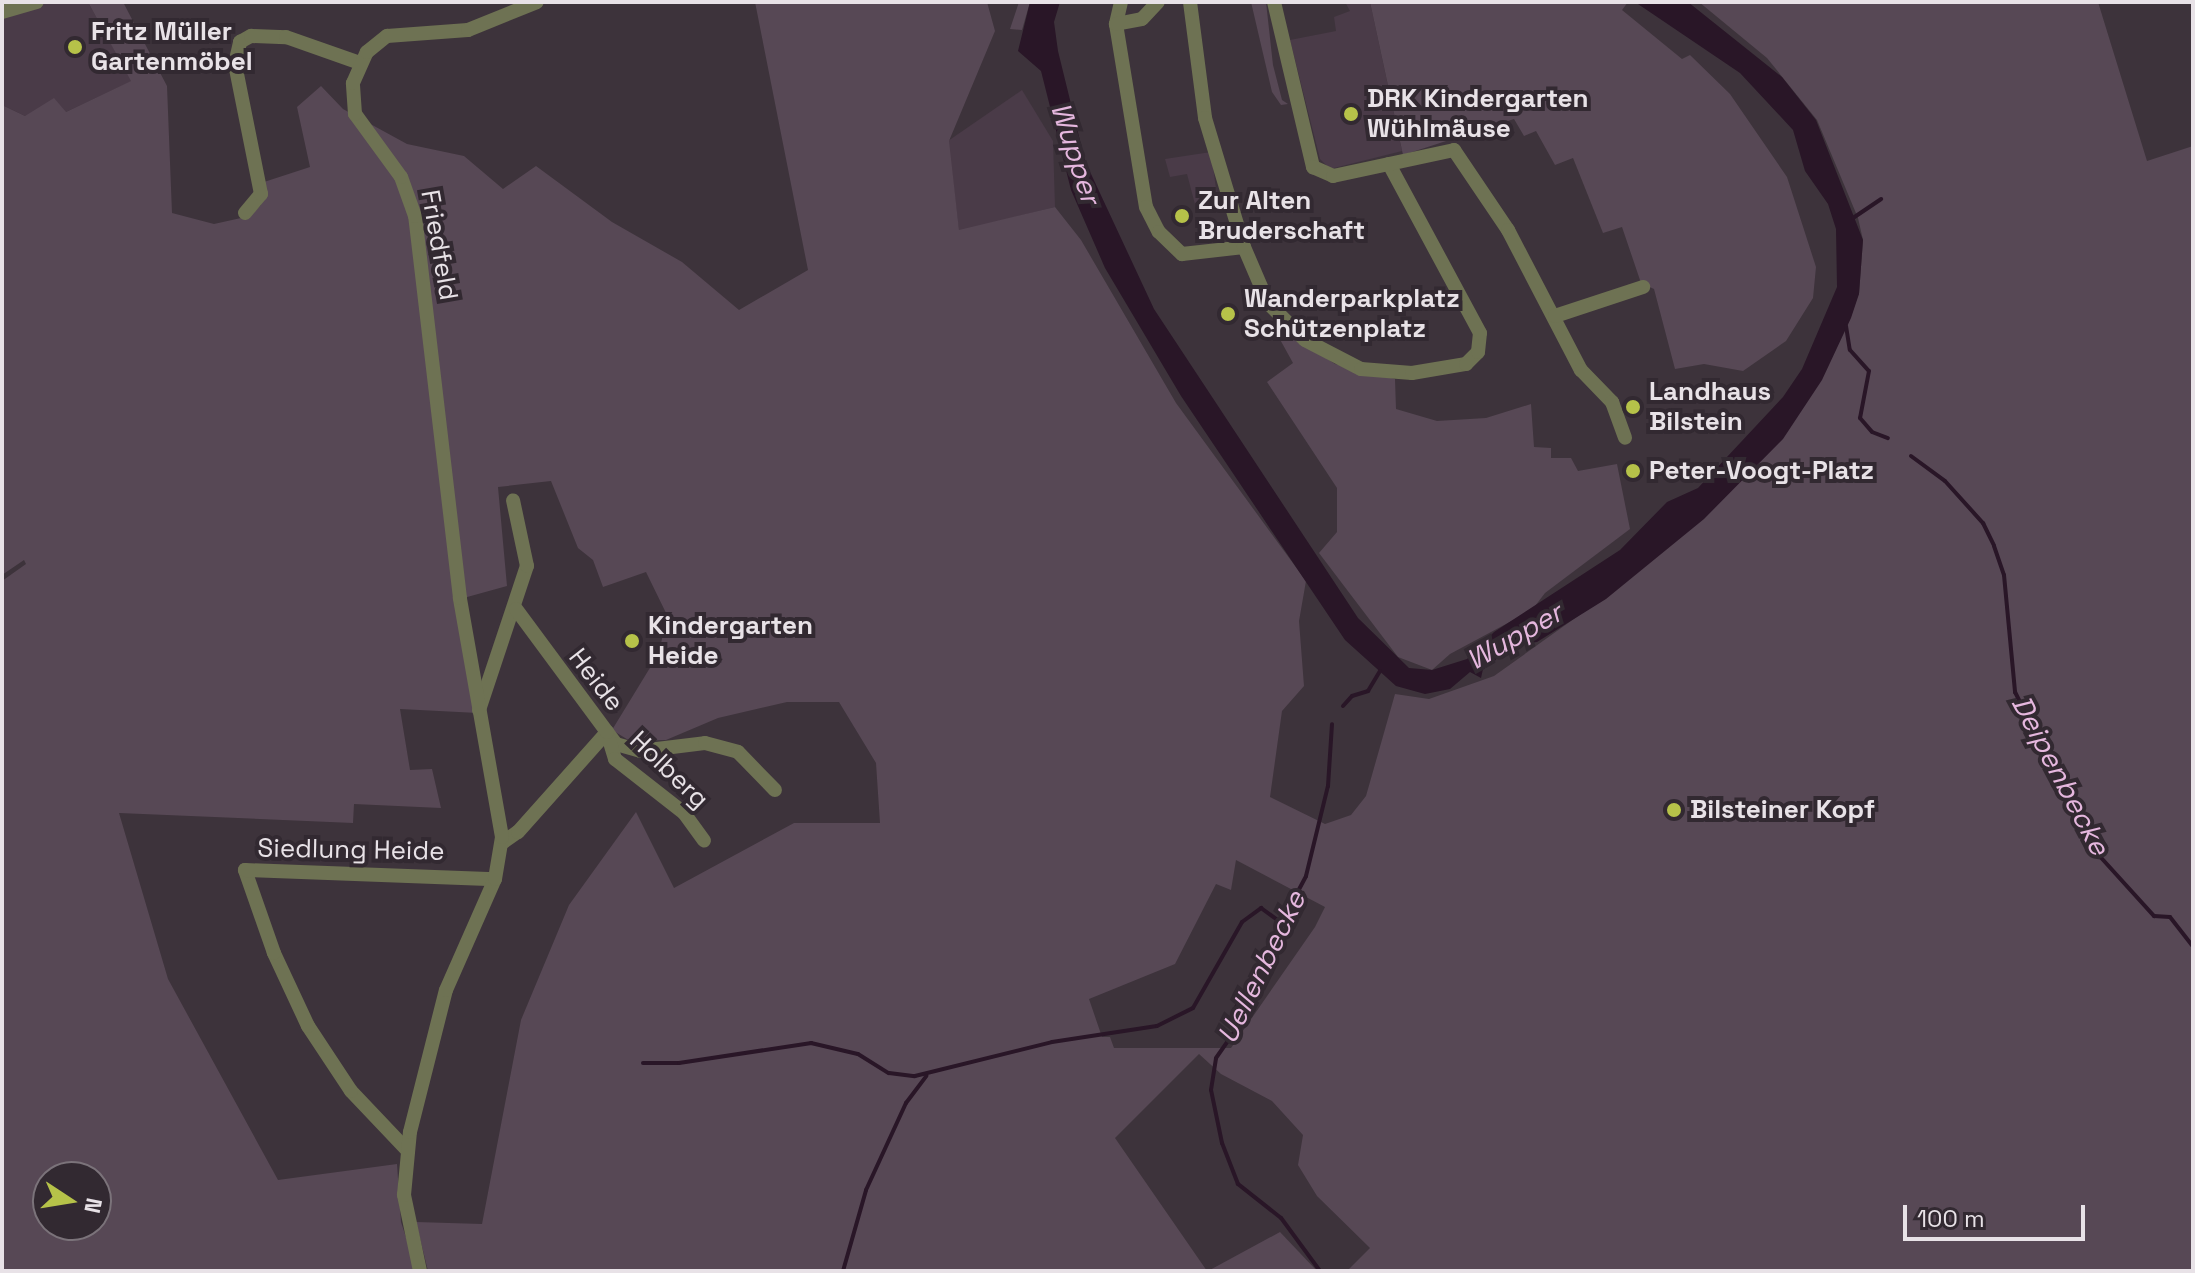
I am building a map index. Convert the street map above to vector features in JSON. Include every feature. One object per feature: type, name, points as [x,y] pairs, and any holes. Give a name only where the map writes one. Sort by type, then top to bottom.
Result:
[{"type":"street","points":[[2,12],[37,2]]},
{"type":"street","points":[[245,213],[261,194],[235,64],[240,42],[270,34],[360,63],[387,36],[468,30],[537,2]]},
{"type":"street","points":[[1121,2],[1116,24],[1140,187],[1159,232],[1174,250],[1189,256],[1244,247]]},
{"type":"street","points":[[1116,24],[1142,19],[1158,2]]},
{"type":"street","points":[[1190,2],[1205,118],[1244,247],[1268,303],[1288,326],[1334,358],[1361,369],[1412,373],[1466,364],[1478,352],[1480,333],[1389,164]]},
{"type":"street","points":[[1274,2],[1316,170],[1333,176],[1454,150],[1508,230],[1581,370],[1612,402],[1625,438]]},
{"type":"street","name":"Friedfeld","points":[[360,63],[353,83],[355,114],[401,177],[415,216],[460,598],[478,713]]},
{"type":"street","points":[[1555,316],[1643,287]]},
{"type":"street","points":[[420,1271],[408,1222],[407,1150],[446,990],[495,879],[502,843],[478,713],[516,609],[527,566],[513,500]]},
{"type":"street","name":"Heide","points":[[502,843],[518,832],[607,732],[516,609]]},
{"type":"street","name":"Holberg","points":[[607,732],[616,744],[640,751],[705,743],[738,752],[775,790]]},
{"type":"street","name":"Holberg","points":[[607,732],[615,759],[684,813],[704,841]]},
{"type":"street","name":"Siedlung Heide","points":[[407,1150],[351,1091],[308,1026],[274,953],[245,870],[495,879]]},
{"type":"shaded area","points":[[2,2],[88,2],[132,81],[66,112],[25,116],[2,105]]},
{"type":"shaded area","points":[[88,2],[123,2],[167,86],[172,213],[214,224],[250,216],[261,205],[264,182],[310,167],[297,107],[321,86],[343,109],[407,144],[464,156],[503,189],[536,166],[612,222],[682,262],[739,310],[808,270],[755,2],[987,2],[995,31],[949,141],[959,230],[1055,207],[1081,240],[1176,403],[1306,581],[1299,621],[1304,686],[1282,711],[1270,797],[1325,824],[1351,815],[1366,796],[1395,694],[1429,699],[1494,676],[1585,611],[1716,505],[1859,294],[1863,240],[1858,218],[1817,120],[1767,58],[1699,2],[2098,2],[2147,161],[2193,146],[2193,1271],[1347,1271],[1370,1248],[1317,1196],[1298,1165],[1303,1135],[1272,1101],[1221,1074],[1199,1054],[1115,1138],[1207,1271],[428,1271],[416,1222],[482,1224],[521,1020],[569,905],[636,812],[674,888],[794,823],[880,823],[876,763],[839,702],[787,702],[718,718],[666,740],[630,741],[612,730],[659,653],[667,615],[646,572],[603,587],[593,560],[578,548],[551,481],[498,487],[507,586],[460,599],[478,713],[400,709],[410,770],[432,769],[441,808],[354,804],[353,823],[119,813],[168,979],[278,1180],[397,1164],[401,1222],[417,1271],[2,1271],[2,581],[26,564],[24,560],[2,575],[2,105],[25,116],[54,98],[66,112],[131,81]],"holes":[[[1236,860],[1325,907],[1315,927],[1231,1048],[1114,1048],[1110,1037],[1102,1037],[1089,999],[1175,964],[1216,884],[1231,890]]]},
{"type":"shaded area","points":[[1019,2],[1030,2],[1022,30],[1010,29]]},
{"type":"shaded area","points":[[1251,2],[1266,2],[1273,65],[1282,100],[1288,104],[1281,105],[1272,92]]},
{"type":"shaded area","name":"DRK Kindergarten Wühlmäuse","points":[[1345,2],[1370,2],[1402,151],[1330,169],[1320,159],[1290,40],[1336,31],[1334,17],[1350,11]]},
{"type":"shaded area","points":[[1370,2],[1628,2],[1622,10],[1682,59],[1690,55],[1730,94],[1787,177],[1816,267],[1813,298],[1786,341],[1743,371],[1704,364],[1675,369],[1654,289],[1641,283],[1622,227],[1603,233],[1573,158],[1555,165],[1536,131],[1524,136],[1514,119],[1403,155]]},
{"type":"shaded area","points":[[1022,90],[1053,141],[1055,207],[959,231],[948,141]]},
{"type":"shaded area","points":[[1211,152],[1219,210],[1197,212],[1187,174],[1170,177],[1165,159]]},
{"type":"shaded area","points":[[1284,330],[1335,364],[1395,379],[1396,409],[1437,421],[1486,418],[1531,404],[1534,447],[1551,448],[1551,458],[1571,458],[1578,471],[1617,464],[1630,529],[1545,593],[1532,610],[1450,654],[1432,670],[1398,657],[1319,553],[1337,532],[1337,488],[1267,382],[1293,363],[1277,334]]},
{"type":"shaded area","points":[[1280,1232],[1317,1271],[1208,1271]]},
{"type":"water","name":"Wupper","points":[[1030,2],[1060,2],[1054,22],[1058,51],[1085,161],[1154,309],[1358,618],[1409,668],[1432,670],[1467,659],[1494,632],[1620,550],[1667,502],[1698,488],[1783,397],[1802,369],[1837,287],[1836,229],[1828,204],[1805,171],[1793,130],[1740,73],[1635,2],[1688,2],[1782,77],[1816,120],[1863,240],[1859,294],[1851,318],[1822,380],[1783,439],[1704,519],[1606,599],[1537,642],[1511,646],[1507,656],[1505,648],[1493,663],[1485,660],[1481,678],[1470,672],[1450,689],[1425,694],[1396,686],[1345,640],[1181,396],[1105,268],[1071,190],[1041,71],[1018,51]]},
{"type":"waterway","points":[[1853,218],[1881,199]]},
{"type":"waterway","name":"Deipenbecke","points":[[1846,326],[1850,350],[1869,371],[1860,418],[1872,432],[1888,438]]},
{"type":"waterway","name":"Deipenbecke","points":[[1911,456],[1945,481],[1983,523],[1994,546],[2004,575],[2015,692],[2095,851],[2154,916],[2170,917],[2193,946]]},
{"type":"waterway","name":"Uellenbecke","points":[[1343,706],[1352,696],[1368,691],[1380,671]]},
{"type":"waterway","name":"Uellenbecke","points":[[1320,1271],[1281,1218],[1238,1184],[1222,1143],[1211,1090],[1216,1058],[1235,1031],[1233,1013],[1306,876],[1328,786],[1332,724]]},
{"type":"waterway","points":[[643,1063],[679,1063],[811,1043],[858,1054],[889,1073],[915,1076],[1052,1042],[1157,1026],[1193,1008],[1242,922],[1261,908],[1283,924]]},
{"type":"waterway","points":[[843,1271],[866,1190],[906,1103],[926,1076]]},
{"type":"place","name":"Fritz Müller Gartenmöbel","points":[[75,47]]},
{"type":"place","name":"DRK Kindergarten Wühlmäuse","points":[[1351,114]]},
{"type":"place","name":"Zur Alten Bruderschaft","points":[[1182,216]]},
{"type":"place","name":"Wanderparkplatz Schützenplatz","points":[[1228,314]]},
{"type":"place","name":"Landhaus Bilstein","points":[[1633,407]]},
{"type":"place","name":"Peter-Voogt-Platz","points":[[1633,471]]},
{"type":"place","name":"Kindergarten Heide","points":[[632,641]]},
{"type":"place","name":"Bilsteiner Kopf","points":[[1674,810]]}]
